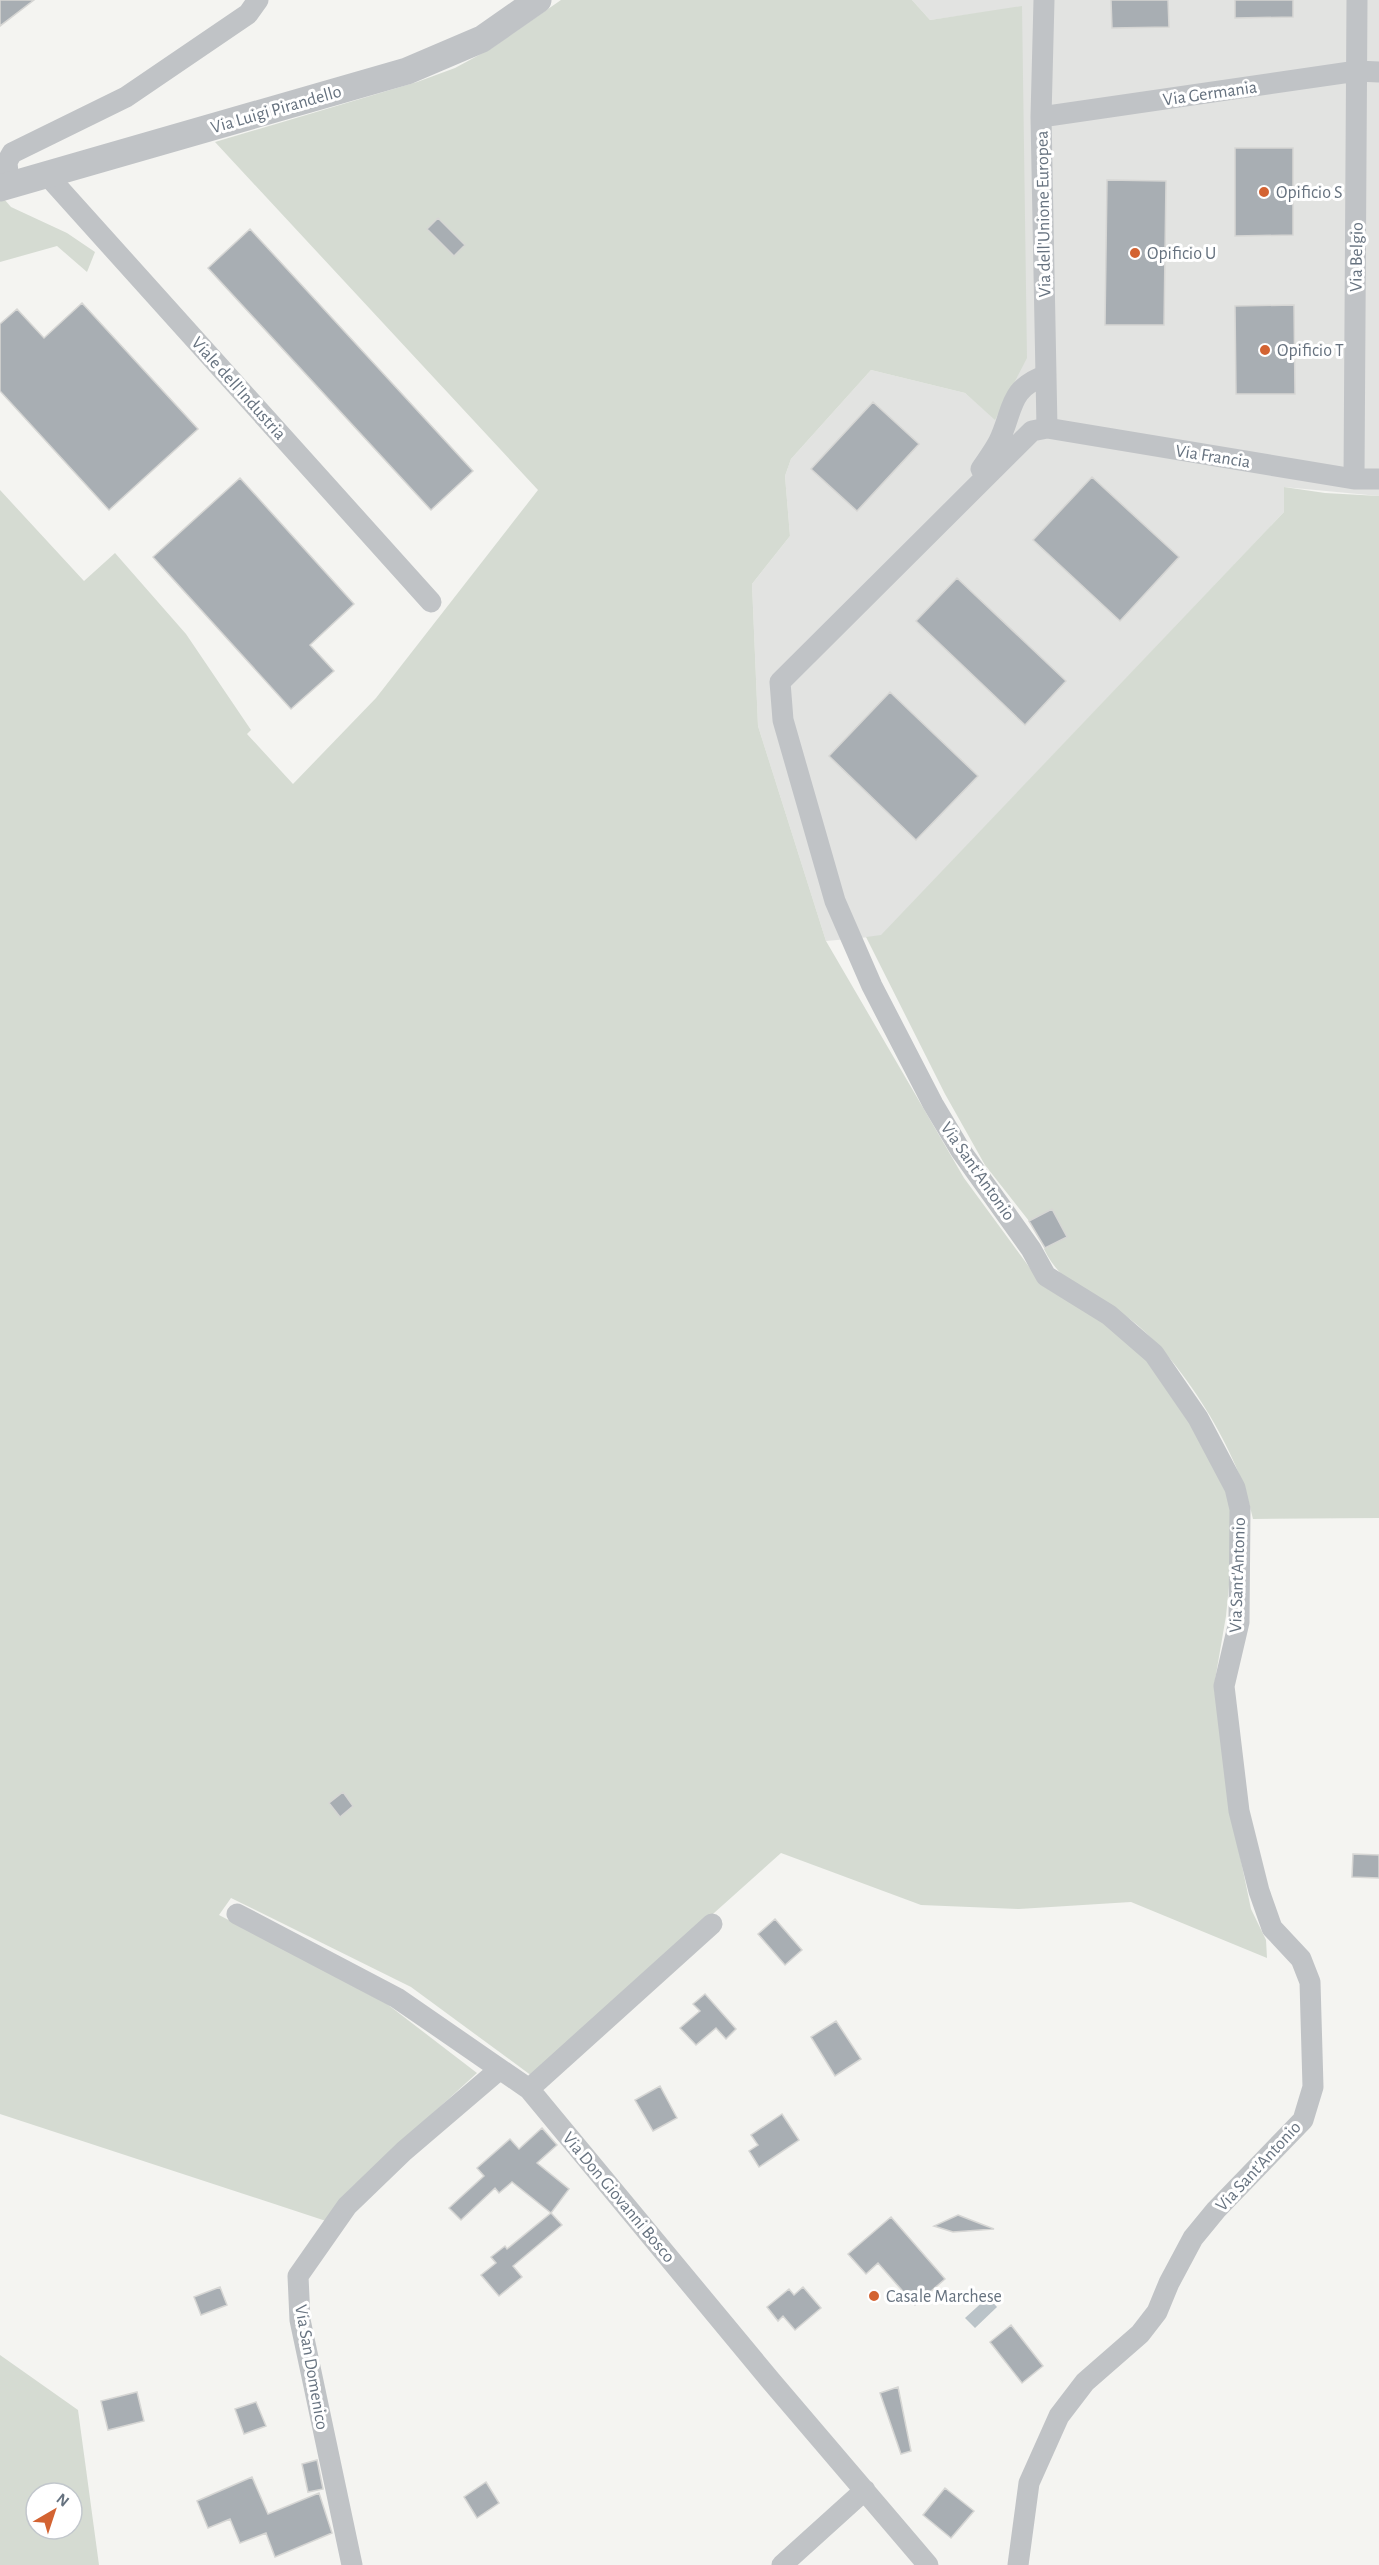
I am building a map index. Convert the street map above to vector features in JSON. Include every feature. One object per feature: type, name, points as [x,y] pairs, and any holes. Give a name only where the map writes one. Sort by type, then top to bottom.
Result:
[{"type":"street","points":[[4,187],[7,162],[12,153],[126,97],[248,14],[258,0]]},
{"type":"street","name":"Via Luigi Pirandello","points":[[4,187],[407,71],[482,39],[538,0]]},
{"type":"street","name":"Via dell'Unione Europea","points":[[1040,430],[1046,375],[1041,117],[1044,0]]},
{"type":"street","name":"Via Belgio","points":[[1354,479],[1357,0]]},
{"type":"street","name":"Via Germania","points":[[1041,117],[1358,71],[1379,72]]},
{"type":"street","name":"Viale dell'Industria","points":[[47,175],[431,602]]},
{"type":"street","points":[[963,498],[999,441],[1020,389],[1030,381],[1046,375]]},
{"type":"street","points":[[963,498],[1040,430],[1008,415]]},
{"type":"street","name":"Via Francia","points":[[1040,430],[1354,479],[1379,479]]},
{"type":"street","name":"Via Sant'Antonio","points":[[963,498],[780,682],[783,720],[835,901],[872,986],[933,1104],[961,1151],[1031,1249],[1046,1276],[1109,1315],[1154,1354],[1198,1418],[1236,1488],[1240,1509],[1239,1622],[1224,1686],[1239,1812],[1259,1891],[1272,1928],[1301,1959],[1310,1982],[1312,2087],[1303,2120],[1216,2210],[1193,2238],[1168,2283],[1157,2312],[1140,2334],[1085,2382],[1059,2416],[1029,2483],[1018,2565]]},
{"type":"street","name":"Via Don Giovanni Bosco","points":[[237,1914],[397,1998],[529,2088],[771,2381],[928,2565]]},
{"type":"street","points":[[529,2088],[712,1924]]},
{"type":"street","name":"Via San Domenico","points":[[352,2565],[300,2320],[298,2276],[347,2206],[404,2151],[500,2068]]},
{"type":"street","points":[[782,2565],[865,2490]]},
{"type":"shaded area","points":[[561,0],[912,0],[930,20],[1022,6],[1027,358],[995,420],[965,393],[871,370],[791,459],[785,476],[790,536],[752,584],[758,726],[826,941],[964,1178],[1043,1286],[1115,1329],[1170,1383],[1236,1512],[1226,1616],[1214,1686],[1230,1808],[1251,1909],[1266,1940],[1267,1958],[1131,1902],[1019,1909],[921,1905],[781,1853],[532,2076],[411,1987],[231,1898],[219,1915],[387,2004],[477,2073],[350,2189],[326,2221],[0,2114],[0,490],[84,581],[115,553],[186,634],[251,730],[247,734],[293,784],[376,698],[538,490],[215,142],[417,82],[455,68],[492,48]]},
{"type":"shaded area","points":[[912,0],[1379,0],[1379,496],[1284,487],[1284,512],[881,936],[826,941],[758,726],[752,584],[790,536],[785,476],[791,459],[871,370],[965,393],[995,419],[1022,7],[930,20]]},
{"type":"shaded area","points":[[4,199],[11,207],[67,233],[95,252],[87,272],[57,246],[0,262],[0,200]]},
{"type":"shaded area","points":[[1284,487],[1325,493],[1379,496],[1379,1518],[1253,1519],[1236,1466],[1222,1437],[1187,1381],[1147,1334],[1127,1317],[1080,1289],[1060,1273],[1044,1249],[1067,1237],[1029,1221],[985,1165],[945,1094],[866,937],[881,935],[1284,512]]},
{"type":"shaded area","points":[[988,2297],[997,2307],[975,2328],[965,2318]]},
{"type":"shaded area","points":[[0,2355],[78,2410],[99,2565],[0,2565]]},
{"type":"building","points":[[0,0],[34,0],[0,26]]},
{"type":"building","points":[[1111,0],[1168,0],[1169,27],[1112,28]]},
{"type":"building","points":[[1235,0],[1293,0],[1293,17],[1235,18]]},
{"type":"building","name":"Opificio S","points":[[1235,148],[1293,148],[1293,235],[1235,236]]},
{"type":"building","name":"Opificio U","points":[[1107,180],[1166,181],[1164,325],[1105,325]]},
{"type":"building","points":[[438,218],[465,245],[454,256],[427,229]]},
{"type":"building","points":[[250,229],[473,471],[431,510],[208,268]]},
{"type":"building","points":[[82,303],[198,429],[109,510],[0,391],[0,324],[17,309],[44,338]]},
{"type":"building","name":"Opificio T","points":[[1294,305],[1295,394],[1236,394],[1235,306]]},
{"type":"building","points":[[873,402],[919,444],[857,511],[811,469]]},
{"type":"building","points":[[1092,477],[1179,557],[1120,621],[1033,540]]},
{"type":"building","points":[[240,478],[354,604],[310,645],[334,671],[291,709],[153,557]]},
{"type":"building","points":[[957,578],[1066,681],[1025,725],[916,621]]},
{"type":"building","points":[[890,692],[978,776],[916,840],[829,756]]},
{"type":"building","points":[[1052,1209],[1067,1237],[1045,1248],[1029,1221]]},
{"type":"building","points":[[343,1792],[353,1806],[340,1817],[329,1803]]},
{"type":"building","points":[[1353,1854],[1379,1855],[1379,1878],[1352,1877]]},
{"type":"building","points":[[775,1919],[802,1950],[785,1965],[758,1934]]},
{"type":"building","points":[[705,1994],[736,2029],[726,2039],[716,2028],[696,2045],[680,2028],[700,2011],[693,2004]]},
{"type":"building","points":[[836,2021],[861,2059],[835,2076],[811,2037]]},
{"type":"building","points":[[660,2086],[677,2118],[653,2131],[635,2100]]},
{"type":"building","points":[[782,2114],[799,2140],[759,2167],[749,2151],[758,2145],[751,2135]]},
{"type":"building","points":[[542,2128],[557,2145],[537,2163],[569,2189],[551,2213],[512,2182],[499,2193],[495,2188],[461,2220],[449,2208],[484,2176],[477,2168],[510,2139],[519,2149]]},
{"type":"building","points":[[551,2213],[562,2225],[513,2266],[522,2277],[499,2296],[481,2275],[496,2263],[491,2257],[505,2246],[507,2249]]},
{"type":"building","points":[[958,2215],[994,2229],[953,2232],[934,2226]]},
{"type":"building","points":[[891,2217],[945,2279],[915,2305],[878,2263],[866,2274],[848,2254]]},
{"type":"building","points":[[220,2287],[227,2305],[201,2315],[194,2297]]},
{"type":"building","points":[[803,2287],[821,2308],[795,2330],[783,2316],[778,2321],[767,2307],[789,2289],[794,2295]]},
{"type":"building","points":[[1011,2325],[1043,2366],[1022,2383],[990,2342]]},
{"type":"building","points":[[898,2387],[911,2451],[901,2454],[880,2393]]},
{"type":"building","points":[[137,2392],[144,2421],[108,2430],[101,2401]]},
{"type":"building","points":[[256,2402],[266,2426],[244,2434],[235,2409]]},
{"type":"building","points":[[317,2460],[323,2489],[308,2492],[302,2464]]},
{"type":"building","points":[[252,2477],[268,2514],[319,2493],[332,2533],[275,2557],[266,2533],[240,2543],[230,2519],[208,2528],[197,2501]]},
{"type":"building","points":[[486,2482],[499,2503],[477,2518],[464,2497]]},
{"type":"building","points":[[945,2488],[974,2511],[951,2538],[923,2515]]},
{"type":"place","name":"Opificio S","points":[[1264,192]]},
{"type":"place","name":"Opificio U","points":[[1135,253]]},
{"type":"place","name":"Opificio T","points":[[1265,350]]},
{"type":"place","name":"Casale Marchese","points":[[874,2296]]}]
